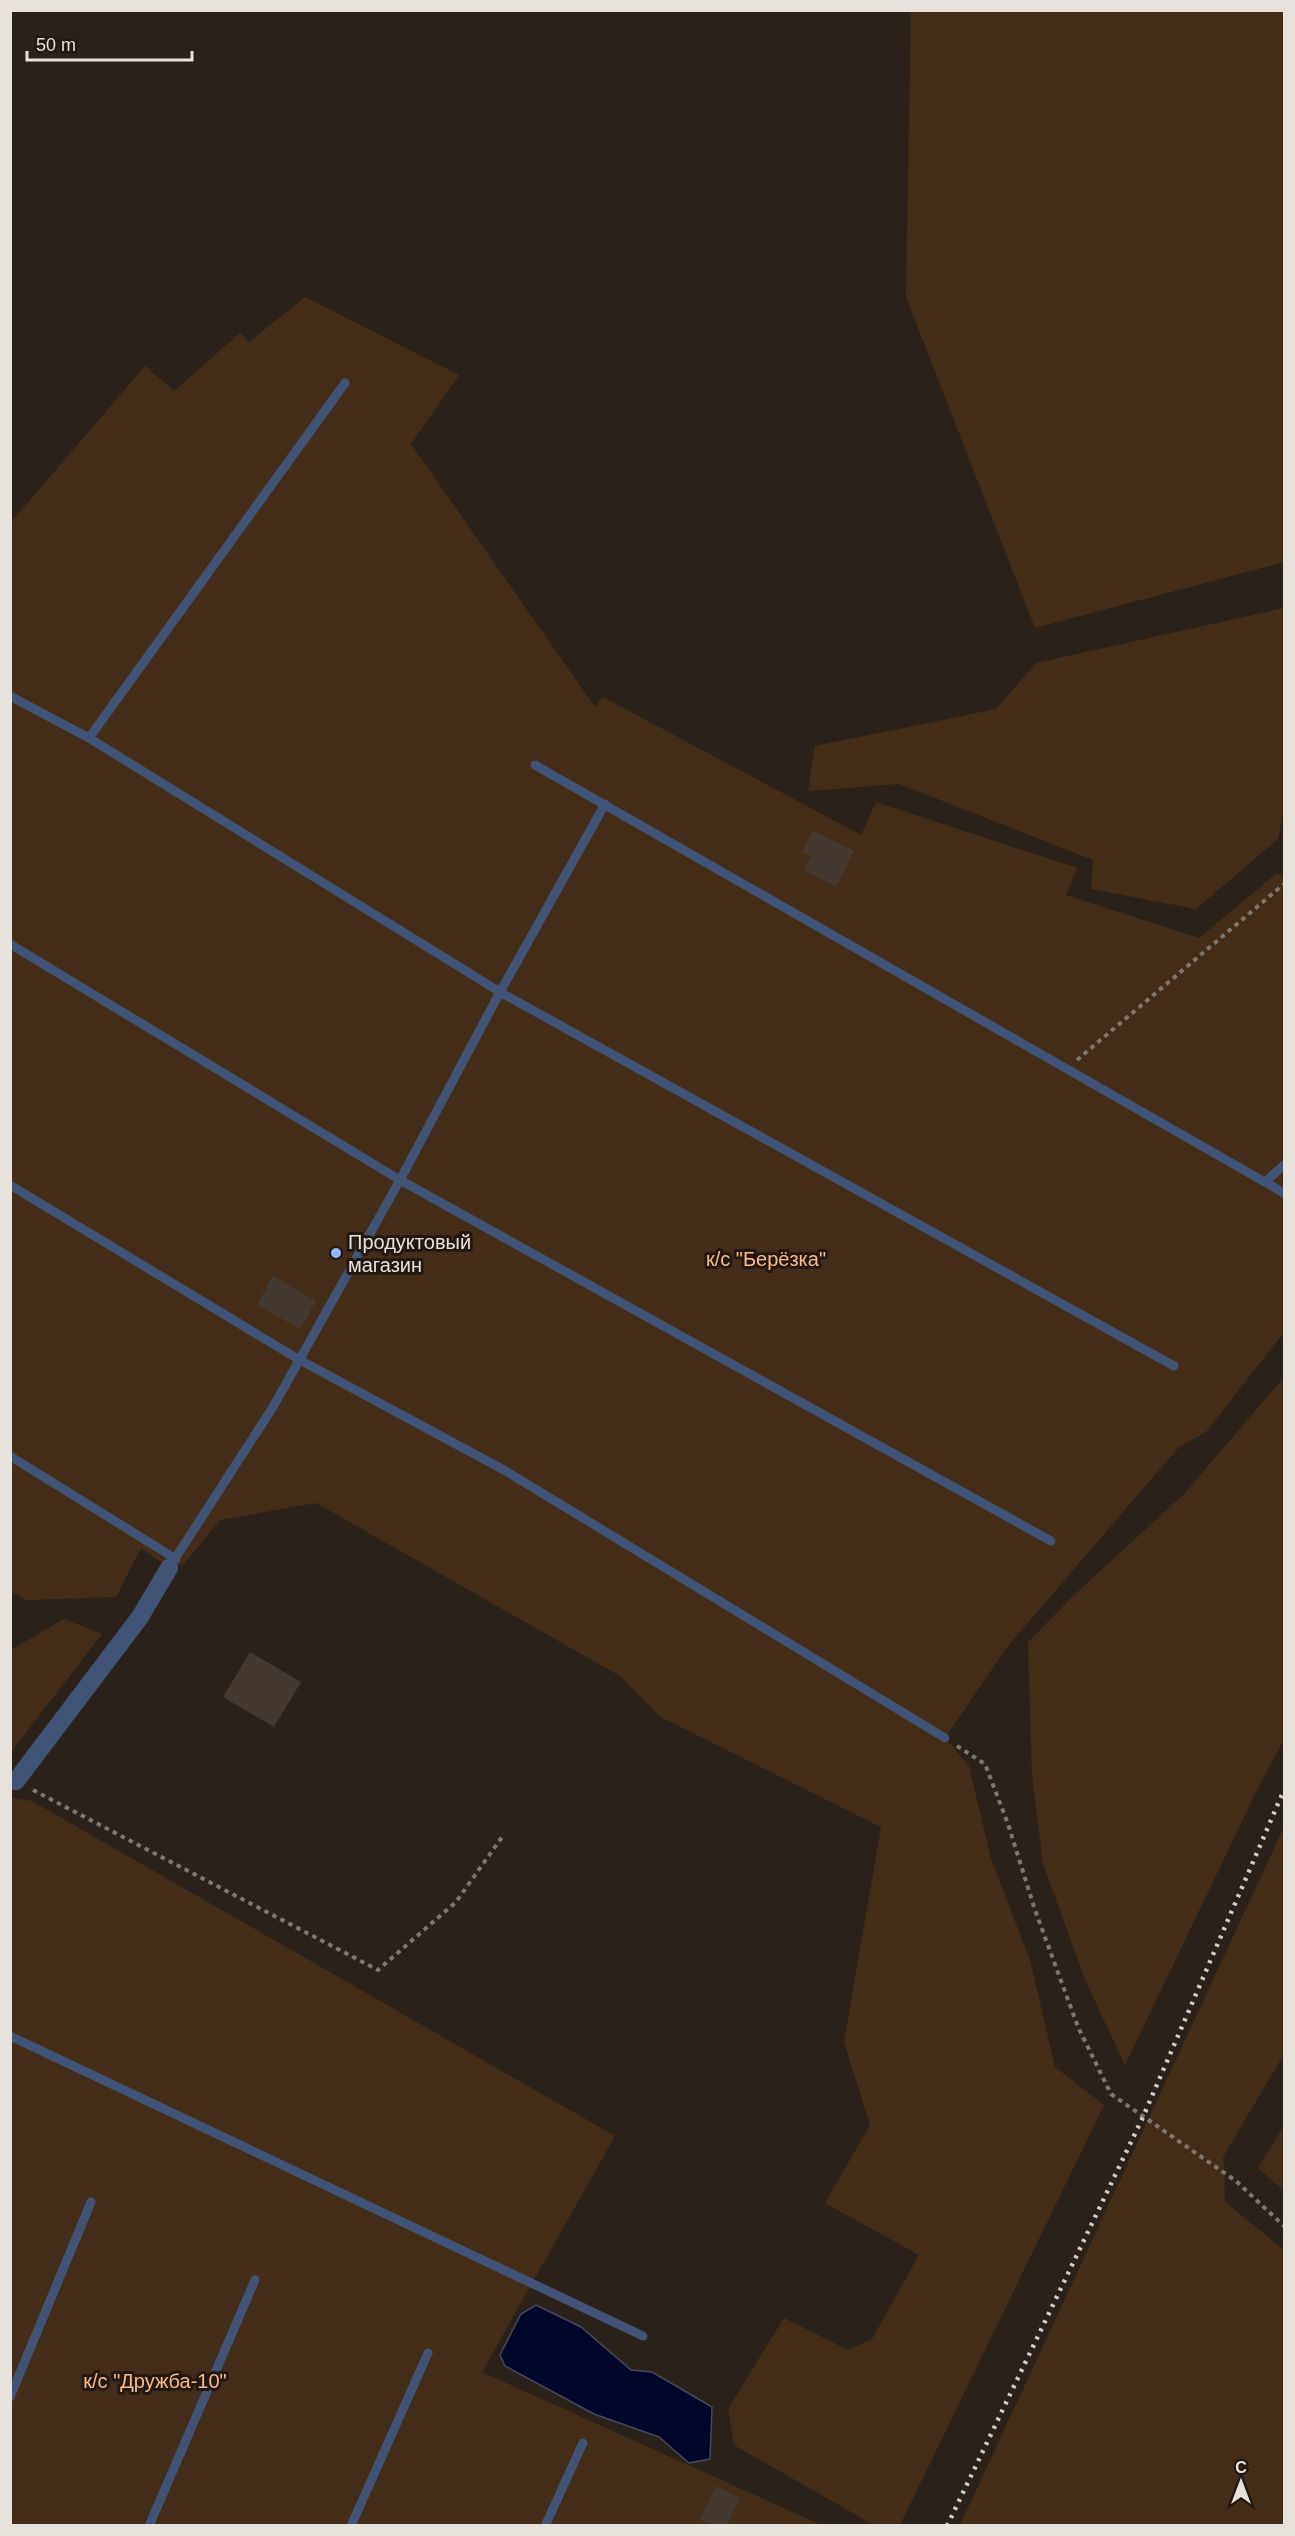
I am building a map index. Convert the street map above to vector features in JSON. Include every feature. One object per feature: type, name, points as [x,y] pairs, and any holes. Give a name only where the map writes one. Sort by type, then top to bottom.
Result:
[{"type":"street","points":[[13,1781],[140,1617],[172,1564]]},
{"type":"lane","points":[[89,738],[345,383]]},
{"type":"lane","points":[[10,696],[89,738],[500,992],[1174,1366]]},
{"type":"lane","points":[[535,765],[1284,1193]]},
{"type":"lane","points":[[10,1456],[172,1564],[273,1407],[605,804]]},
{"type":"lane","points":[[10,944],[400,1180],[1052,1541]]},
{"type":"lane","points":[[1265,1182],[1284,1165]]},
{"type":"lane","points":[[10,1185],[298,1359],[504,1470],[945,1738]]},
{"type":"lane","points":[[10,2036],[644,2336]]},
{"type":"lane","points":[[10,2397],[91,2202]]},
{"type":"lane","points":[[149,2526],[255,2280]]},
{"type":"lane","points":[[351,2526],[428,2353]]},
{"type":"lane","points":[[546,2526],[583,2444]]},
{"type":"path","points":[[1068,1068],[1284,884]]},
{"type":"path","points":[[945,1738],[985,1764],[1078,2027],[1111,2094],[1236,2181],[1284,2226]]},
{"type":"path","points":[[13,1781],[378,1970],[456,1902],[502,1836]]},
{"type":"green space","points":[[911,11],[1284,11],[1284,562],[1035,628],[906,297]]},
{"type":"green space","name":"к/с \"Берёзка\"","points":[[305,297],[459,375],[411,444],[595,707],[603,697],[861,835],[876,802],[1077,868],[1066,895],[1199,938],[1277,873],[1284,877],[1284,1332],[1206,1432],[1179,1447],[1007,1647],[945,1738],[969,1766],[991,1859],[1030,1960],[1055,2067],[1104,2105],[900,2525],[874,2525],[734,2445],[728,2409],[784,2318],[848,2350],[872,2339],[919,2255],[825,2203],[870,2125],[844,2042],[881,1827],[661,1717],[620,1676],[316,1503],[220,1520],[184,1564],[169,1568],[141,1548],[116,1597],[26,1600],[11,1591],[11,522],[145,366],[174,391],[240,333],[249,342]]},
{"type":"green space","points":[[1284,608],[1284,810],[1278,839],[1196,909],[1091,889],[1093,860],[899,784],[808,791],[815,746],[996,709],[1036,663]]},
{"type":"green space","points":[[1284,1377],[1284,1739],[1258,1788],[1125,2065],[1086,1982],[1043,1864],[1032,1775],[1028,1642],[1073,1596],[1185,1493]]},
{"type":"green space","points":[[64,1619],[102,1634],[11,1752],[11,1650]]},
{"type":"green space","name":"к/с \"Дружба-10\"","points":[[11,1798],[32,1801],[615,2136],[482,2372],[821,2525],[11,2526]]},
{"type":"green space","points":[[1284,1827],[1284,2054],[1223,2157],[1225,2202],[1284,2250],[1284,2525],[960,2525]]},
{"type":"green space","points":[[1284,2126],[1284,2191],[1258,2168]]},
{"type":"water","points":[[536,2305],[581,2327],[631,2370],[652,2372],[712,2407],[710,2459],[689,2463],[659,2437],[594,2414],[505,2366],[500,2355],[521,2314]]},
{"type":"building","points":[[813,831],[854,851],[836,887],[804,870],[811,856],[802,852]]},
{"type":"building","points":[[273,1276],[316,1301],[300,1329],[257,1305]]},
{"type":"building","points":[[250,1652],[301,1682],[274,1727],[223,1697]]},
{"type":"building","points":[[716,2486],[740,2498],[726,2526],[714,2526],[700,2519]]},
{"type":"railway","points":[[947,2526],[1143,2117],[1284,1790]]},
{"type":"place","name":"Продуктовый магазин","points":[[336,1253]]}]
